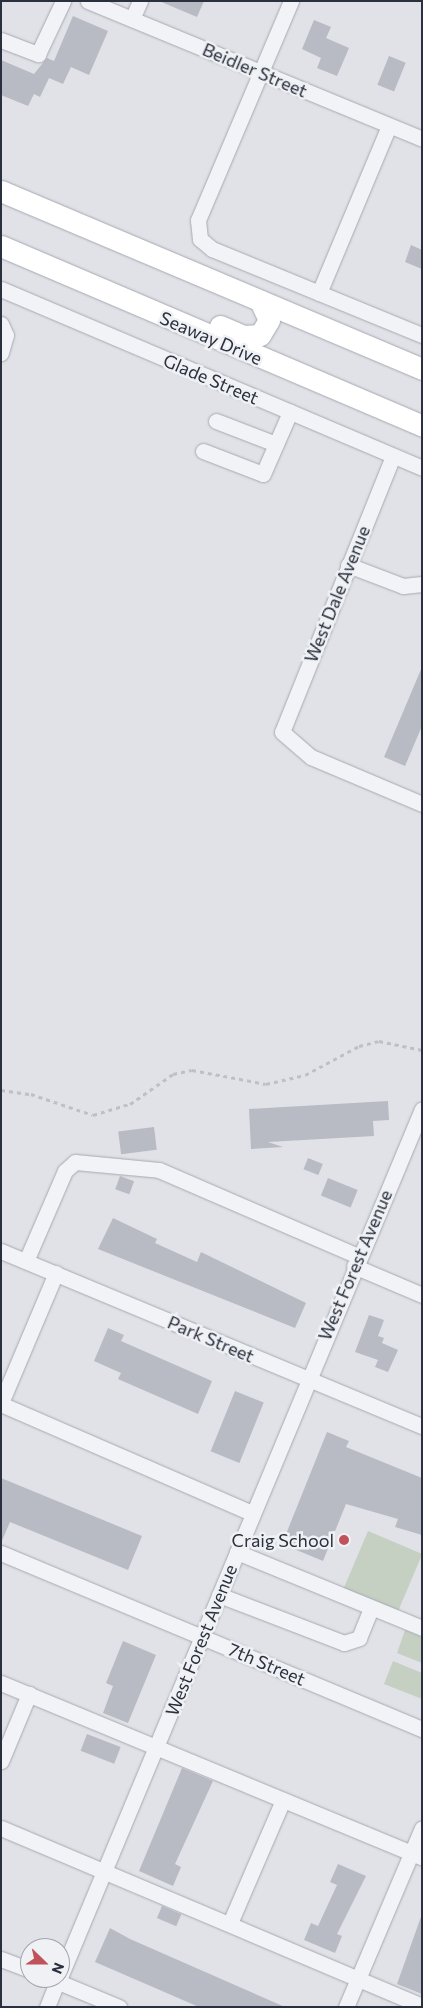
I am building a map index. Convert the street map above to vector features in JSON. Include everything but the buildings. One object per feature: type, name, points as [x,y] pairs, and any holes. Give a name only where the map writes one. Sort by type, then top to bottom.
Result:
[{"type":"highway","points":[[1,190],[422,370]]},
{"type":"highway","points":[[1,233],[244,336],[260,335],[267,325],[268,314],[260,301]]},
{"type":"highway","name":"Seaway Drive","points":[[1,246],[422,426]]},
{"type":"street","points":[[1,40],[38,54],[63,1]]},
{"type":"street","points":[[132,20],[140,1]]},
{"type":"street","points":[[291,1],[197,232],[212,249],[422,335]]},
{"type":"street","name":"Beidler Street","points":[[97,3],[132,20],[422,139]]},
{"type":"street","points":[[319,293],[390,126]]},
{"type":"street","name":"Glade Street","points":[[1,289],[422,468]]},
{"type":"street","points":[[1,324],[6,335],[1,353]]},
{"type":"street","points":[[203,452],[263,474],[290,412]]},
{"type":"street","points":[[216,422],[276,444]]},
{"type":"street","name":"West Dale Avenue","points":[[393,456],[282,732],[310,757],[422,804]]},
{"type":"street","points":[[348,565],[403,586],[422,584]]},
{"type":"street","name":"West Forest Avenue","points":[[70,1950],[105,1872],[202,1638],[306,1379],[420,1117]]},
{"type":"street","points":[[26,1261],[65,1171],[75,1162],[159,1170],[356,1261],[422,1295]]},
{"type":"street","name":"Park Street","points":[[1,1251],[422,1426]]},
{"type":"street","points":[[56,1273],[5,1383],[1,1404],[252,1513]]},
{"type":"street","points":[[237,1552],[422,1628]]},
{"type":"street","name":"7th Street","points":[[1,1553],[422,1729]]},
{"type":"street","points":[[219,1595],[344,1643],[359,1638],[371,1608]]},
{"type":"street","points":[[1,1683],[417,1855]]},
{"type":"street","points":[[1,1761],[28,1694]]},
{"type":"street","points":[[230,1923],[283,1800]]},
{"type":"street","points":[[1,1828],[230,1923],[422,2006]]},
{"type":"street","points":[[346,2007],[357,1979],[417,1855],[422,1828]]},
{"type":"street","points":[[1,1958],[20,1966]]},
{"type":"street","points":[[70,1985],[119,2007]]},
{"type":"street","name":"West Forest Avenue","points":[[47,2007],[54,1988]]},
{"type":"path","points":[[1,1090],[31,1094],[93,1115],[130,1104],[174,1074],[192,1070],[266,1084],[305,1075],[373,1043],[406,1044],[422,1050]]},
{"type":"green space","points":[[368,1531],[422,1554],[397,1613],[343,1590]]},
{"type":"green space","points":[[405,1630],[422,1637],[422,1663],[397,1653]]},
{"type":"green space","points":[[393,1661],[422,1673],[422,1699],[384,1684]]},
{"type":"place","name":"Craig School","points":[[344,1540]]}]
